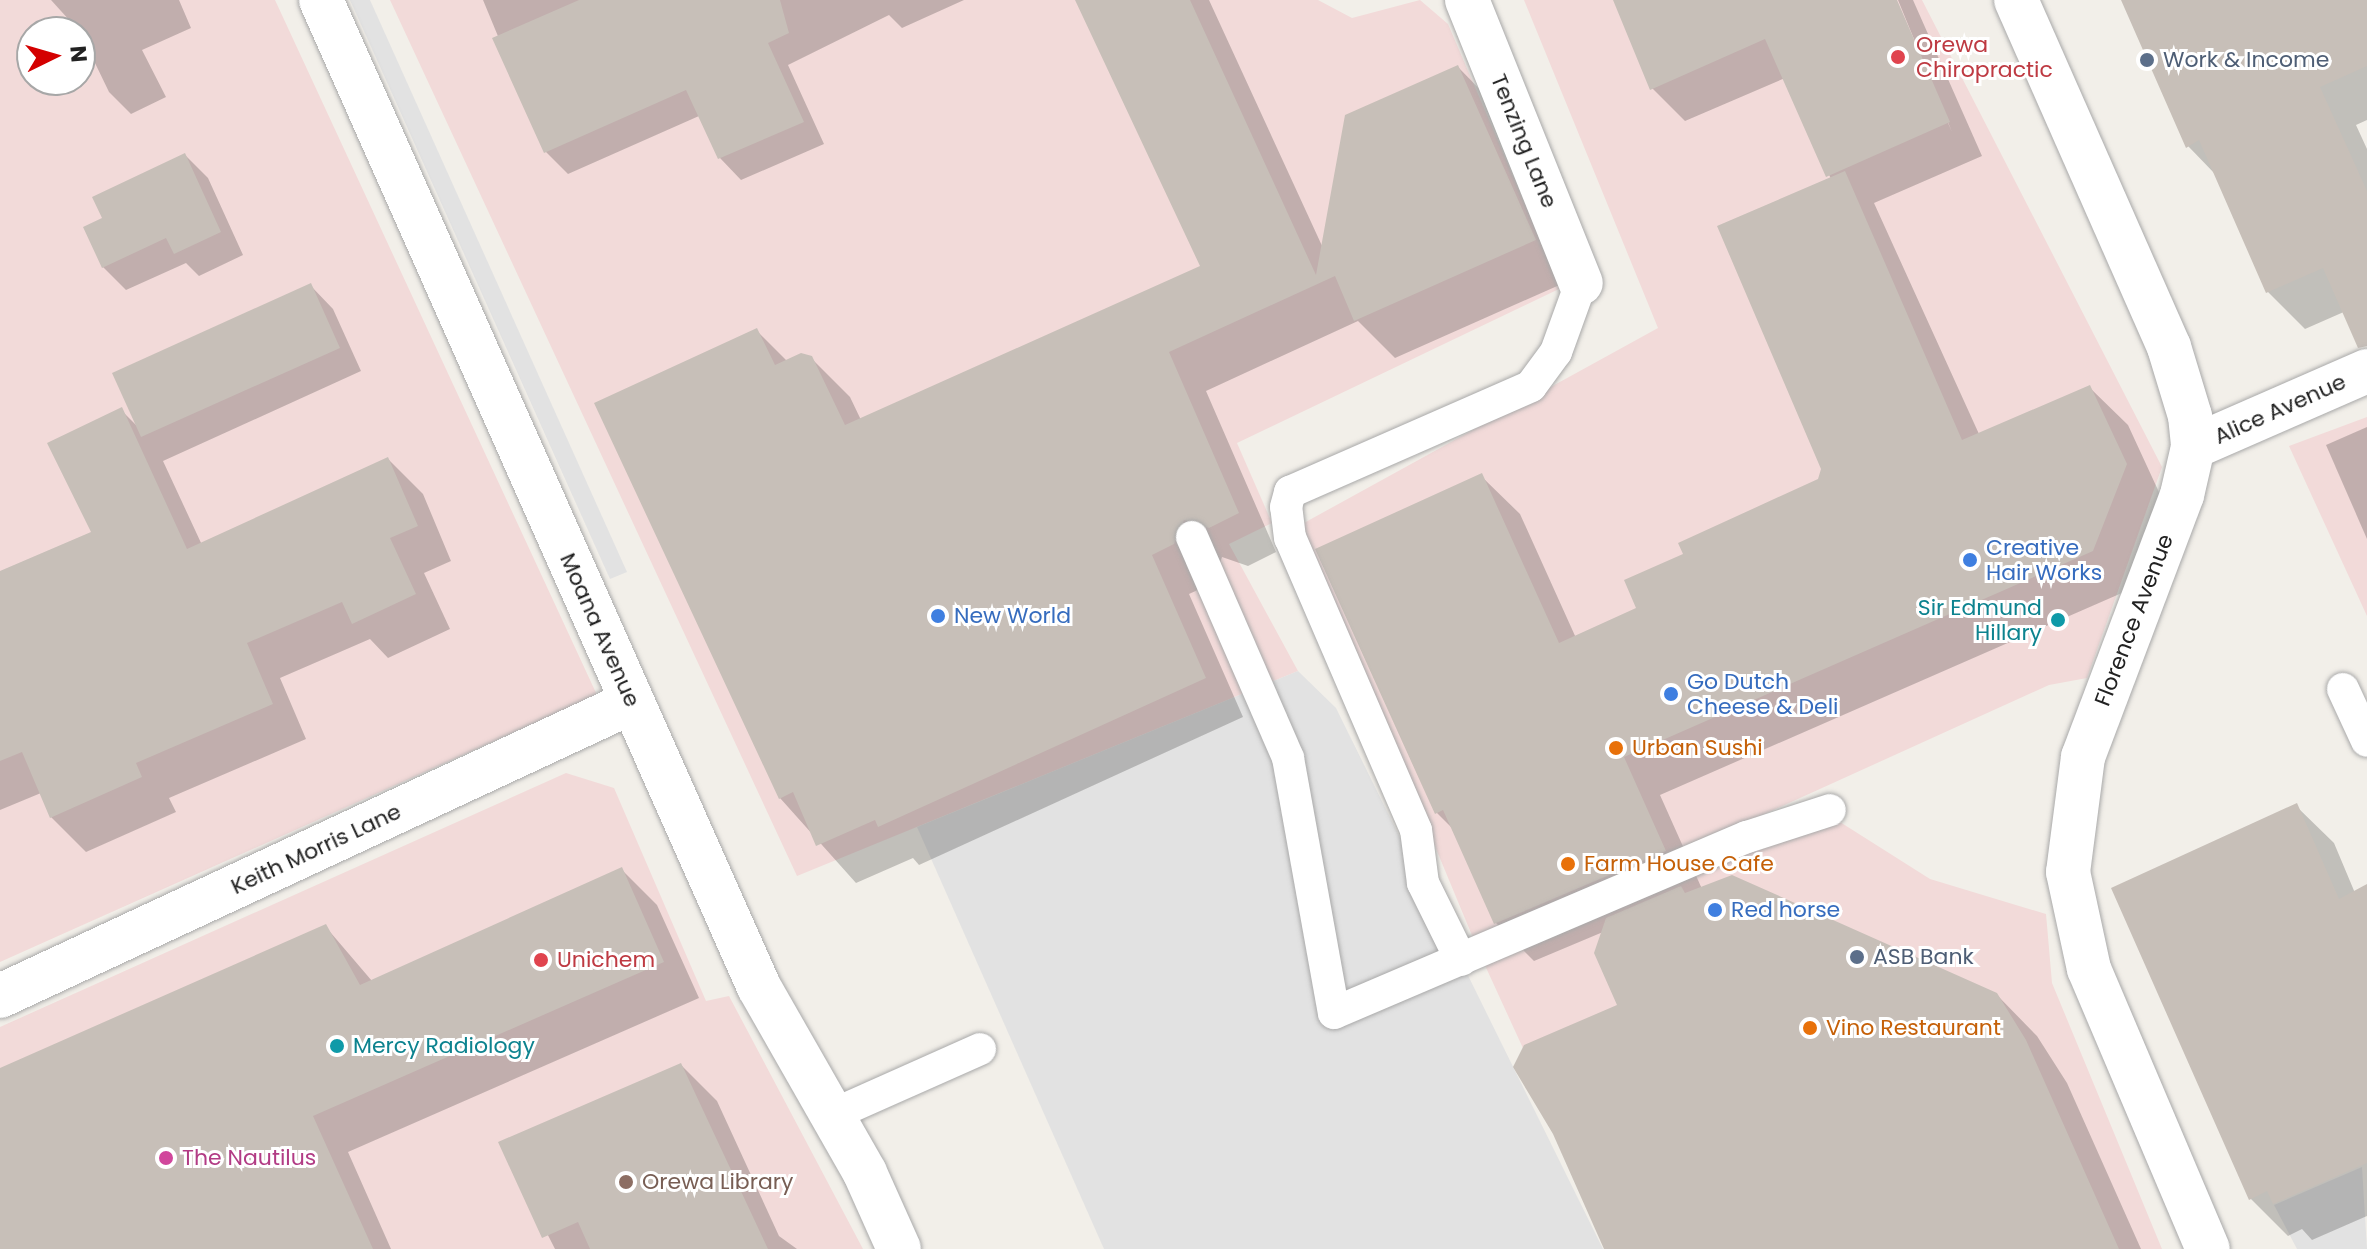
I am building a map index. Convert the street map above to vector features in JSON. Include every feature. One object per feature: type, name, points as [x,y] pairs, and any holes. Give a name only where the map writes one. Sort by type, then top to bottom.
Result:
[{"type":"street","name":"Moana Avenue","points":[[321,0],[764,998],[832,1115],[899,1249]]},
{"type":"street","name":"Tenzing Lane","points":[[1467,0],[1581,283]]},
{"type":"street","points":[[2016,0],[2169,347],[2193,447]]},
{"type":"street","name":"Alice Avenue","points":[[2193,447],[2367,371]]},
{"type":"street","name":"Florence Avenue","points":[[2193,447],[2083,757],[2068,872],[2089,969],[2208,1249]]},
{"type":"street","name":"Keith Morris Lane","points":[[0,996],[632,702]]},
{"type":"lane","points":[[1461,960],[1423,883],[1416,830],[1290,538],[1290,492],[1531,386],[1556,352],[1581,283]]},
{"type":"lane","points":[[1192,537],[1288,758],[1334,1013],[1747,837],[1830,810]]},
{"type":"lane","points":[[2343,689],[2367,741]]},
{"type":"lane","points":[[832,1115],[980,1049]]},
{"type":"shaded area","points":[[0,0],[275,0],[597,695],[0,962]]},
{"type":"shaded area","points":[[350,0],[370,0],[627,572],[610,579]]},
{"type":"shaded area","points":[[390,0],[1318,0],[1352,18],[1420,0],[1448,24],[1561,288],[1237,443],[1272,523],[1229,544],[1298,671],[797,876]]},
{"type":"shaded area","points":[[1524,0],[1922,0],[2162,467],[2087,678],[2049,685],[1476,945],[1358,661],[1293,529],[1658,328]]},
{"type":"shaded area","points":[[2367,417],[2367,616],[2289,446]]},
{"type":"shaded area","points":[[1298,671],[1336,708],[1603,1249],[1104,1249],[917,827]]},
{"type":"shaded area","points":[[566,773],[614,788],[706,1001],[729,996],[863,1249],[0,1249],[0,1027]]},
{"type":"shaded area","points":[[1821,810],[1930,879],[2046,914],[2052,983],[2162,1249],[1615,1249],[1483,961]]},
{"type":"shaded area","points":[[2362,1167],[2367,1249],[2297,1249],[2274,1205]]},
{"type":"building","points":[[579,0],[780,0],[789,33],[768,43],[804,122],[718,159],[686,90],[544,153],[492,38]]},
{"type":"building","name":"New World","points":[[1075,0],[1190,0],[1316,275],[1345,115],[1458,65],[1536,240],[1354,321],[1335,276],[1169,352],[1239,513],[1209,528],[1184,520],[1174,544],[1152,555],[1206,678],[878,827],[875,820],[816,846],[793,792],[779,799],[594,403],[757,328],[775,365],[801,353],[812,356],[845,425],[1200,266]]},
{"type":"building","points":[[1613,0],[1897,0],[1950,122],[1826,177],[1765,39],[1650,90]]},
{"type":"building","points":[[2121,0],[2367,0],[2367,66],[2320,87],[2367,191],[2367,346],[2358,348],[2323,268],[2266,293],[2199,140],[2186,148]]},
{"type":"building","points":[[185,153],[221,232],[174,254],[166,238],[102,268],[83,227],[102,218],[92,197]]},
{"type":"building","points":[[1845,171],[1962,440],[2090,385],[2127,464],[2093,551],[1624,757],[1666,851],[1494,924],[1443,810],[1435,814],[1315,549],[1482,473],[1559,643],[1636,608],[1624,580],[1683,554],[1678,543],[1818,479],[1821,469],[1717,226]]},
{"type":"building","points":[[311,283],[340,348],[141,437],[112,373]]},
{"type":"building","points":[[122,407],[187,549],[388,457],[418,526],[390,538],[416,594],[352,624],[342,602],[247,643],[273,704],[136,763],[142,777],[50,818],[22,752],[0,761],[0,571],[91,532],[47,443]]},
{"type":"building","points":[[2297,803],[2339,899],[2367,884],[2367,1163],[2273,1204],[2267,1191],[2249,1200],[2111,888]]},
{"type":"building","name":"The Nautilus","points":[[622,867],[664,962],[313,1116],[373,1249],[0,1249],[0,1068],[326,924],[360,985]]},
{"type":"building","points":[[1732,875],[1997,993],[2026,1040],[2119,1249],[1604,1249],[1553,1134],[1513,1067],[1524,1045],[1617,1005],[1594,953],[1606,918],[1681,886],[1685,893]]},
{"type":"building","name":"Orewa Library","points":[[681,1063],[768,1249],[590,1249],[578,1222],[542,1238],[498,1142]]},
{"type":"place","name":"Orewa Chiropractic","points":[[1898,57]]},
{"type":"place","name":"Work & Income","points":[[2147,60]]},
{"type":"place","name":"Creative Hair Works","points":[[1970,560]]},
{"type":"place","name":"New World","points":[[938,616]]},
{"type":"place","name":"Sir Edmund Hillary","points":[[2058,620]]},
{"type":"place","name":"Go Dutch Cheese & Deli","points":[[1671,694]]},
{"type":"place","name":"Urban Sushi","points":[[1616,748]]},
{"type":"place","name":"Farm House Cafe","points":[[1568,864]]},
{"type":"place","name":"Red horse","points":[[1715,910]]},
{"type":"place","name":"ASB Bank","points":[[1857,957]]},
{"type":"place","name":"Unichem","points":[[541,960]]},
{"type":"place","name":"Vino Restaurant","points":[[1810,1028]]},
{"type":"place","name":"Mercy Radiology","points":[[337,1046]]},
{"type":"place","name":"The Nautilus","points":[[166,1158]]},
{"type":"place","name":"Orewa Library","points":[[626,1182]]}]
